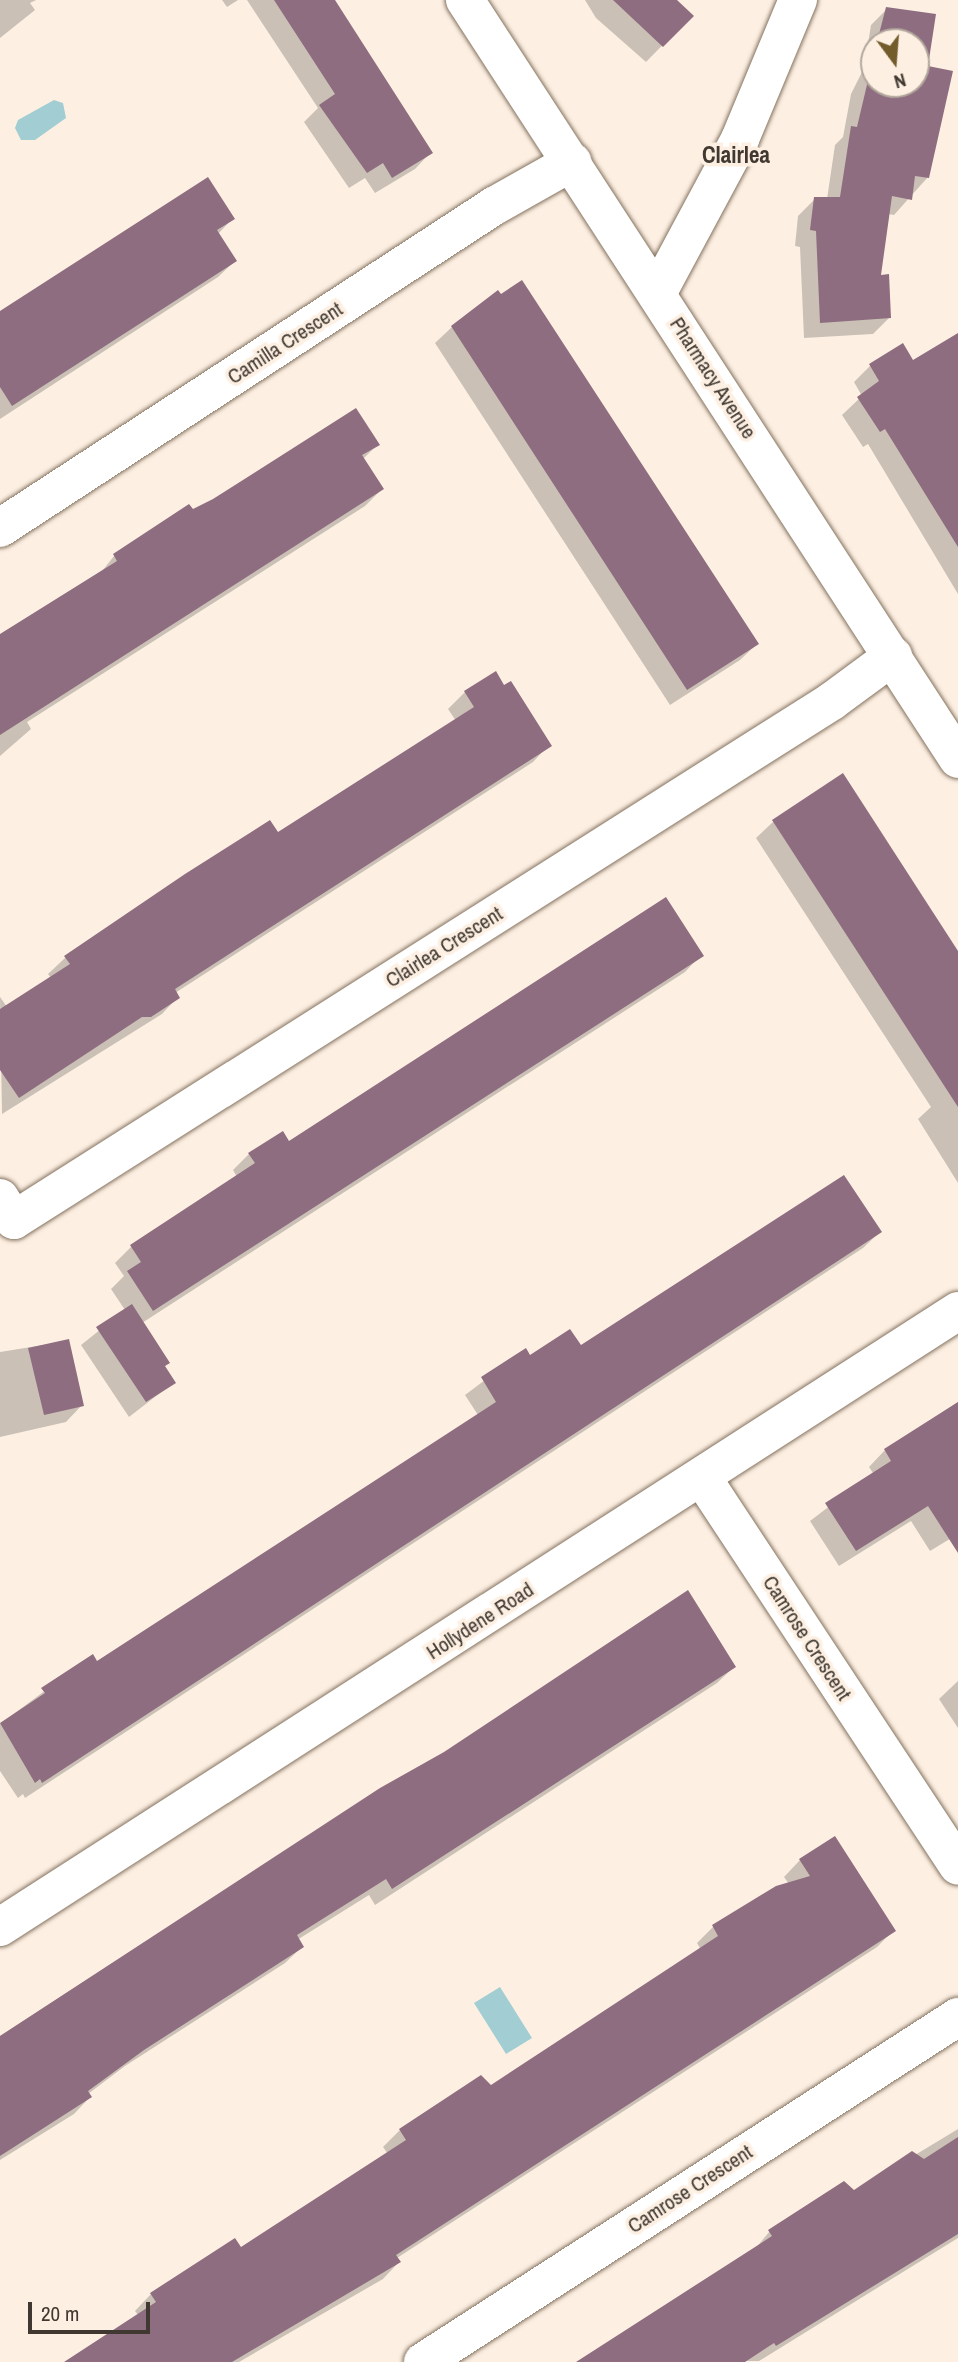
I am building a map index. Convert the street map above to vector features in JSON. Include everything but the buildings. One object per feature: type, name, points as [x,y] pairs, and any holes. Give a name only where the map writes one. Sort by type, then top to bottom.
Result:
[{"type":"street","name":"Pharmacy Avenue","points":[[465,0],[658,292],[958,759]]},
{"type":"street","points":[[658,292],[740,139],[798,0]]},
{"type":"street","name":"Camilla Crescent","points":[[0,528],[494,206],[572,162]]},
{"type":"street","name":"Clairlea Crescent","points":[[0,1198],[14,1220],[832,701],[893,656]]},
{"type":"street","name":"Hollydene Road","points":[[0,1927],[703,1479],[958,1311]]},
{"type":"street","name":"Camrose Crescent","points":[[703,1479],[958,1866]]},
{"type":"street","name":"Camrose Crescent","points":[[423,2362],[958,2017]]},
{"type":"water","points":[[54,100],[63,103],[66,118],[35,140],[21,140],[15,128],[18,120]]},
{"type":"water","points":[[500,1987],[532,2038],[506,2054],[474,2003]]},
{"type":"district","name":"Clairlea","points":[[736,155]]}]
